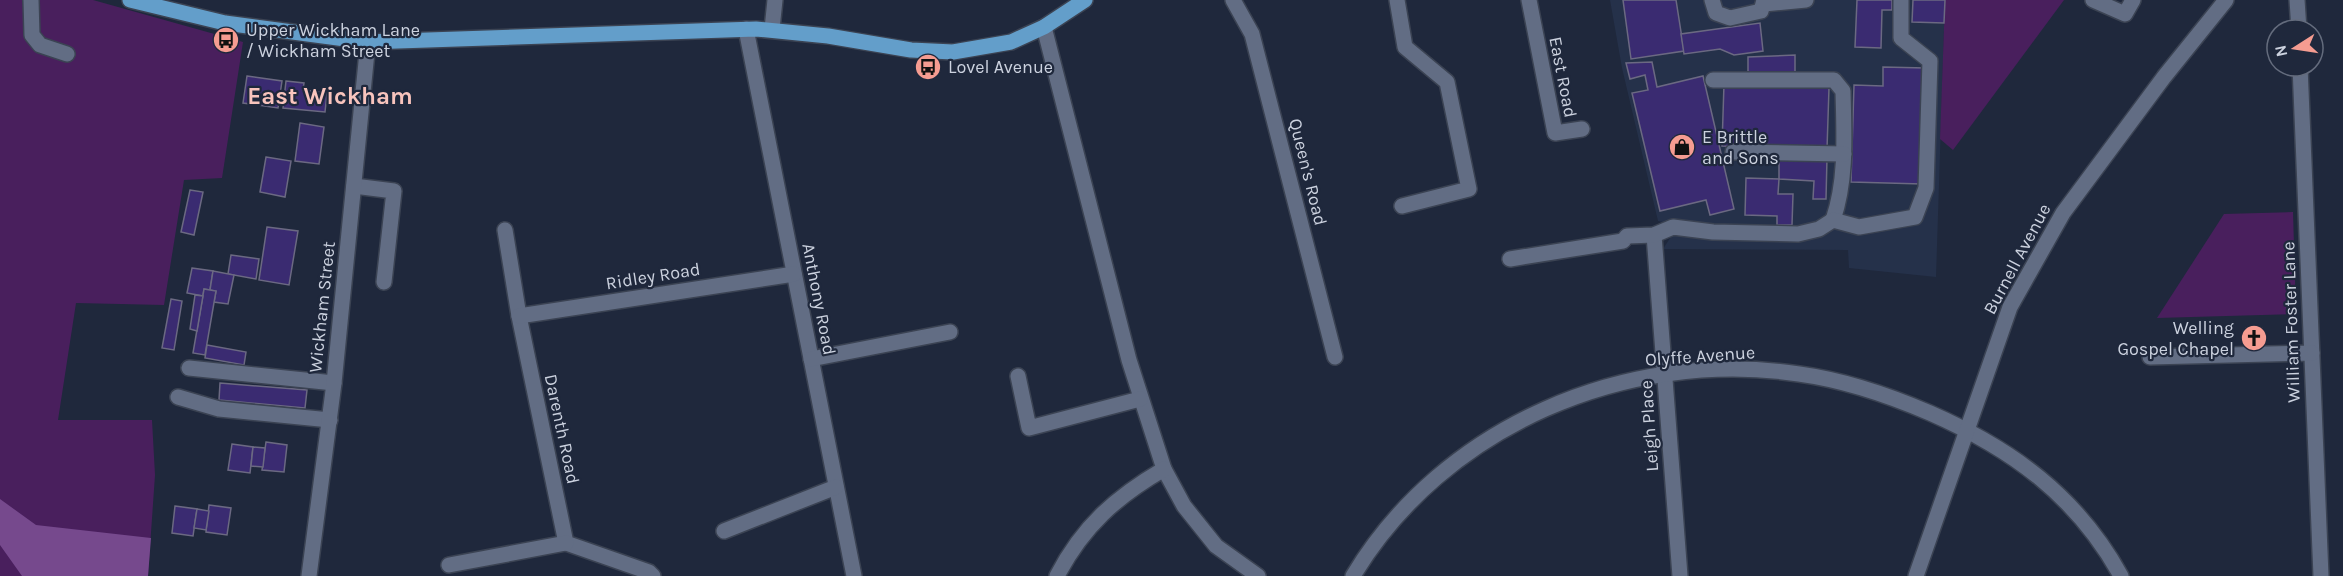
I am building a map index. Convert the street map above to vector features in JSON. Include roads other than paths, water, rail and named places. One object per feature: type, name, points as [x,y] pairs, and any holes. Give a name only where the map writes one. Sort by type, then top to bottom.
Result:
[{"type":"main road","points":[[130,0],[225,23],[368,42],[772,29],[911,50],[953,52],[1011,42],[1044,27],[1085,0]]},
{"type":"street","points":[[32,0],[30,24],[32,35],[40,45],[67,54]]},
{"type":"street","points":[[772,29],[775,0]]},
{"type":"street","name":"Queen's Road","points":[[1233,0],[1252,34],[1335,357]]},
{"type":"street","points":[[1397,0],[1405,47],[1447,82],[1469,189],[1402,206]]},
{"type":"street","name":"East Road","points":[[1529,0],[1555,133],[1582,129]]},
{"type":"street","points":[[1712,0],[1716,13],[1731,18],[1761,11],[1764,2],[1806,0]]},
{"type":"street","points":[[1833,220],[1859,227],[1915,217],[1926,188],[1930,61],[1900,38],[1901,0]]},
{"type":"street","points":[[2093,0],[2125,14],[2133,0]]},
{"type":"street","name":"Burnell Avenue","points":[[1916,576],[1965,429],[2010,307],[2063,213],[2163,77],[2226,0]]},
{"type":"street","points":[[2297,0],[2298,18]]},
{"type":"street","points":[[1044,27],[1140,399],[1164,469],[1184,506],[1216,546],[1258,576]]},
{"type":"street","name":"Anthony Road","points":[[746,29],[854,576]]},
{"type":"street","name":"Wickham Street","points":[[309,576],[330,420],[368,42]]},
{"type":"street","name":"William Foster Lane","points":[[2301,78],[2321,576]]},
{"type":"street","points":[[1510,259],[1623,241],[1627,236],[1654,236],[1673,227],[1713,232],[1798,234],[1819,229],[1833,220],[1840,202],[1844,154],[1844,91],[1834,80],[1713,80]]},
{"type":"street","points":[[1733,152],[1844,154]]},
{"type":"street","points":[[354,186],[394,191],[384,282]]},
{"type":"street","name":"Darenth Road","points":[[505,230],[519,316],[566,543]]},
{"type":"street","name":"Leigh Place","points":[[1654,236],[1680,576]]},
{"type":"street","name":"Ridley Road","points":[[519,316],[794,274]]},
{"type":"street","points":[[811,359],[950,332]]},
{"type":"street","points":[[2150,357],[2312,353]]},
{"type":"street","points":[[189,368],[334,383]]},
{"type":"street","name":"Olyffe Avenue","points":[[1353,576],[1392,523],[1420,491],[1498,432],[1582,393],[1664,374],[1734,369],[1797,373],[1845,383],[1912,406],[1965,429],[2032,470],[2063,498],[2107,550],[2121,576]]},
{"type":"street","points":[[1018,376],[1029,428],[1140,399]]},
{"type":"street","points":[[178,397],[219,409],[330,420]]},
{"type":"street","points":[[1057,576],[1093,520],[1164,469]]},
{"type":"street","points":[[724,531],[836,487]]},
{"type":"street","points":[[449,565],[566,543],[649,572],[653,576]]},
{"type":"place","name":"Upper Wickham Lane / Wickham Street","points":[[226,40]]},
{"type":"place","name":"Lovel Avenue","points":[[928,67]]},
{"type":"place","name":"E Brittle and Sons","points":[[1682,147]]},
{"type":"place","name":"Welling Gospel Chapel","points":[[2254,338]]},
{"type":"district","name":"East Wickham","points":[[330,96]]}]
